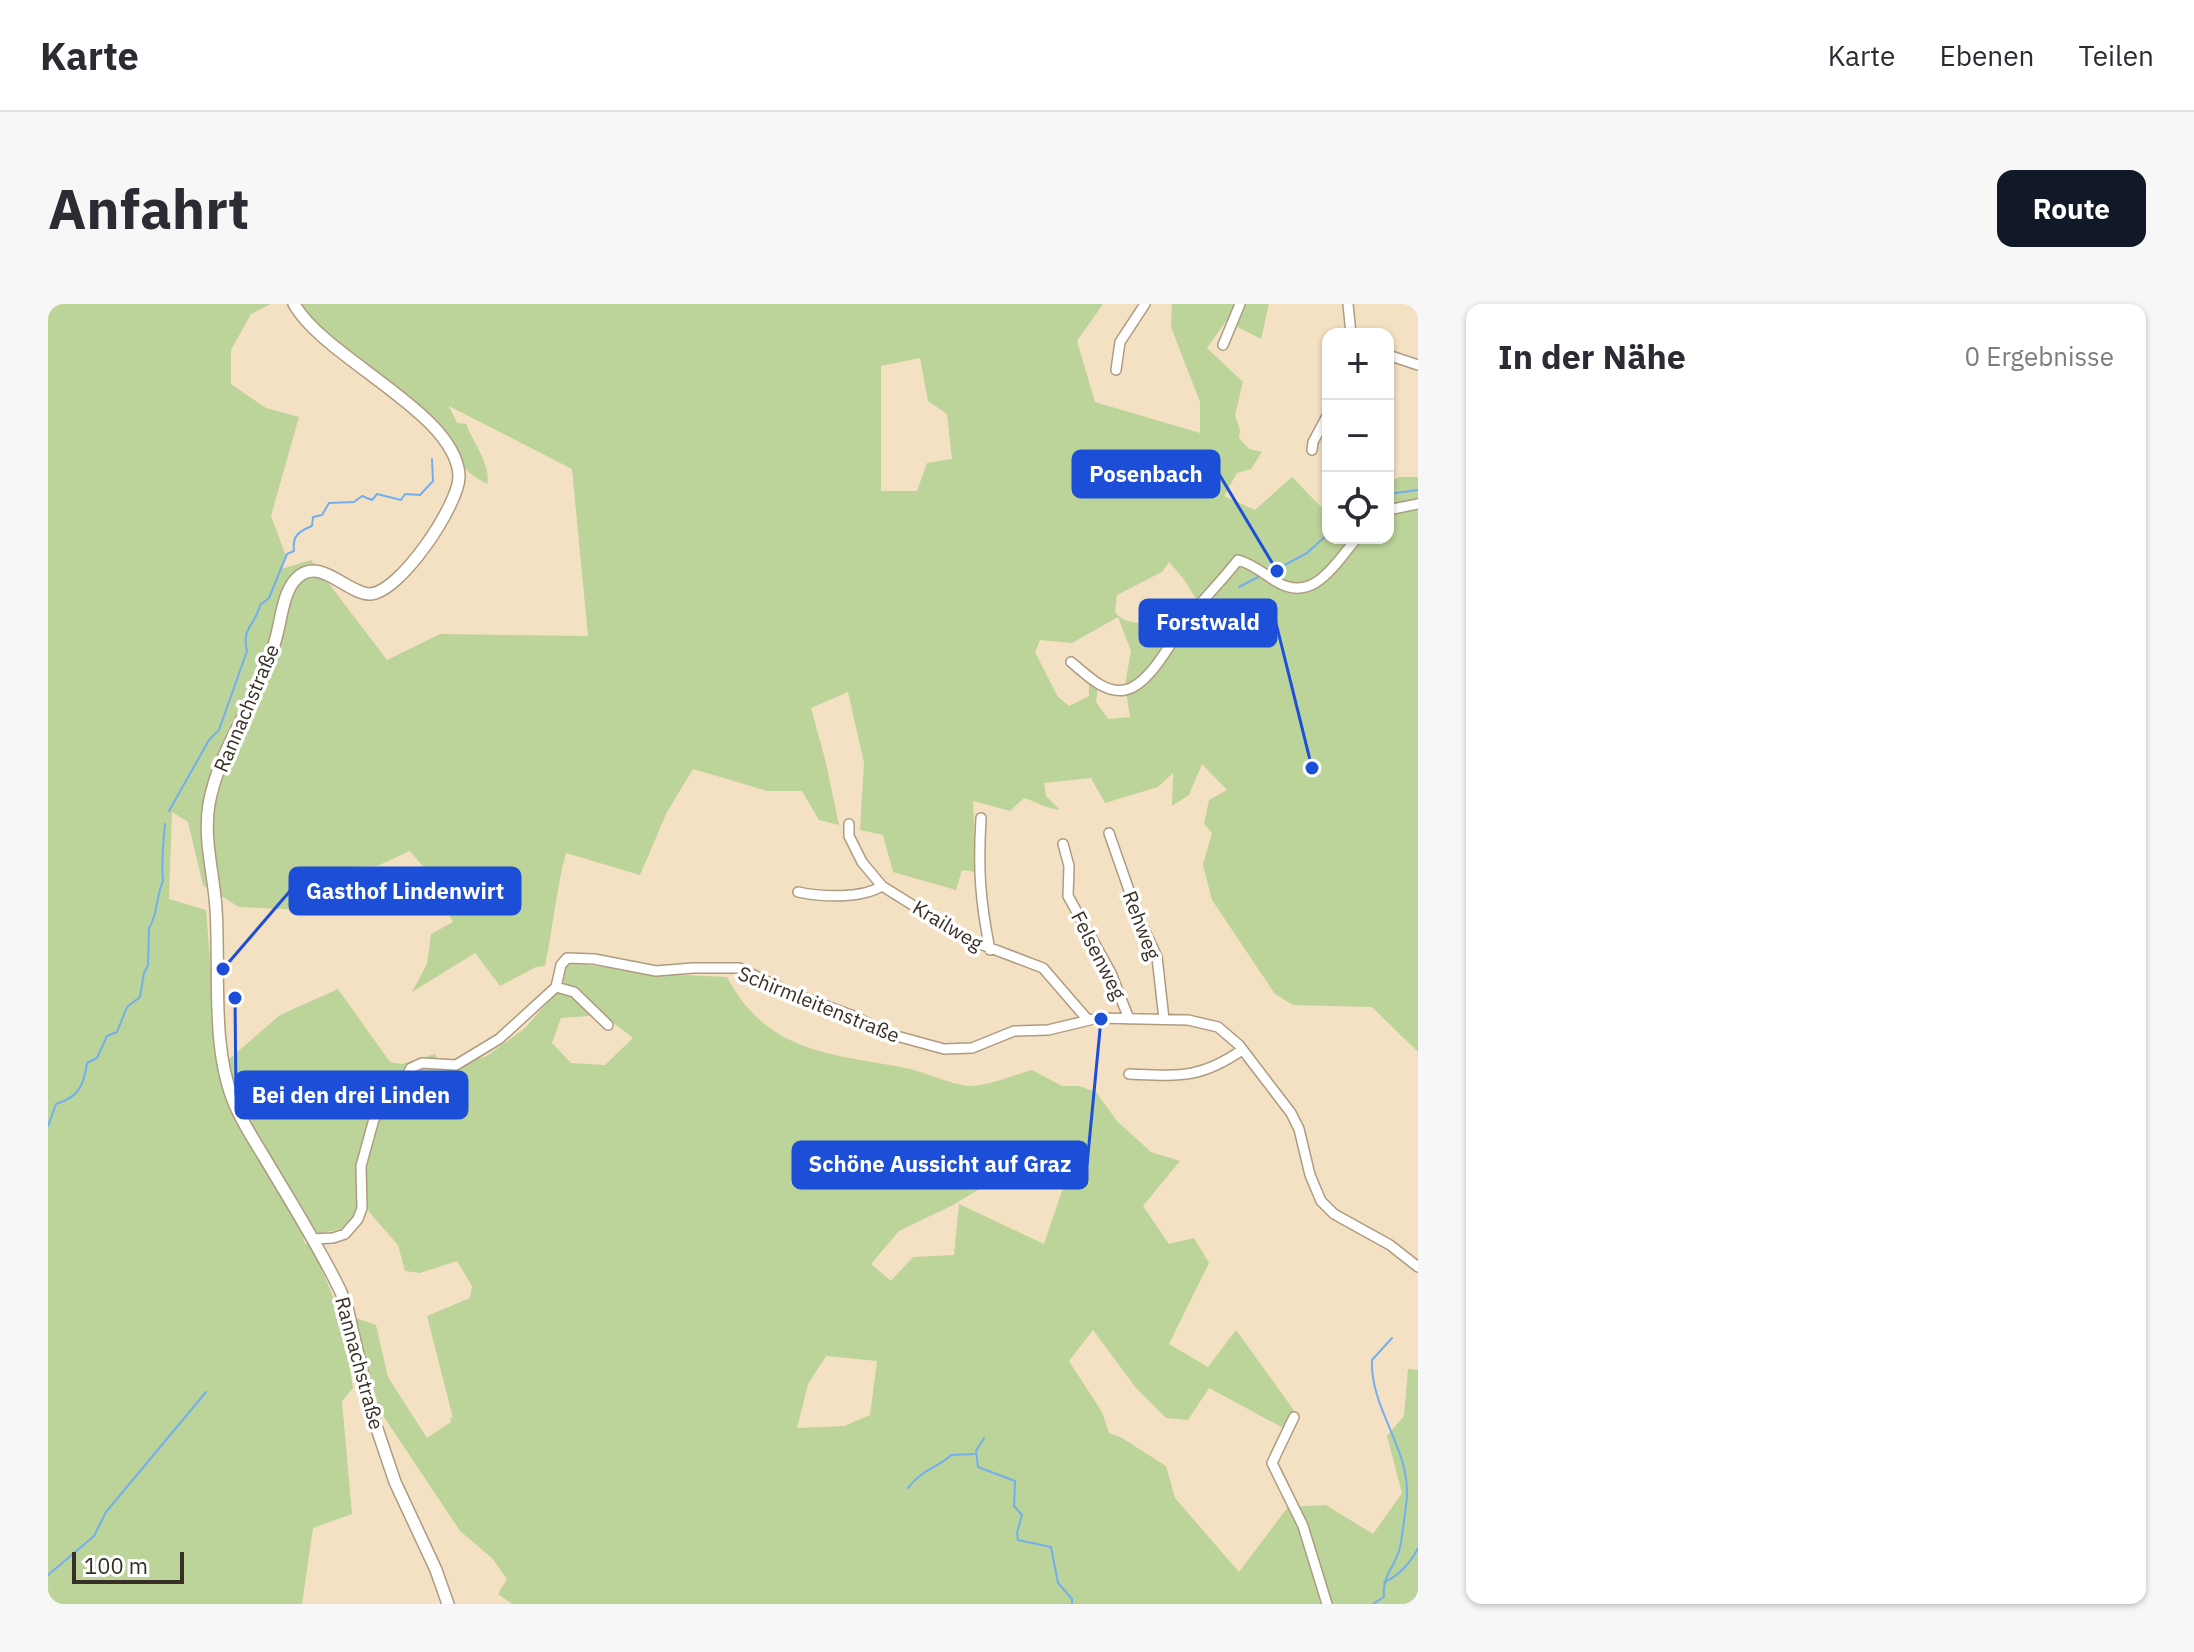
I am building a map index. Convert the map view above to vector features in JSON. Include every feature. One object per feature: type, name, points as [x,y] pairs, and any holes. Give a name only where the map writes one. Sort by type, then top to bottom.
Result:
[{"type":"street","name":"Rannachstraße","points":[[294,304],[311,326],[432,426],[457,462],[459,477],[453,500],[395,583],[371,594],[359,592],[323,572],[314,571],[296,579],[288,593],[268,665],[230,740],[209,804],[207,828],[216,905],[224,1073],[243,1121],[331,1271],[347,1307],[369,1404],[395,1482],[436,1570],[448,1604]]},
{"type":"street","points":[[1116,370],[1120,342],[1145,304]]},
{"type":"street","points":[[1223,345],[1240,304]]},
{"type":"street","points":[[1348,304],[1350,328]]},
{"type":"street","points":[[1394,357],[1418,365]]},
{"type":"street","points":[[1312,450],[1322,425]]},
{"type":"street","points":[[1394,509],[1418,504]]},
{"type":"street","points":[[1071,662],[1102,686],[1125,690],[1156,665],[1186,621],[1238,560],[1287,588],[1297,590],[1317,584],[1352,544]]},
{"type":"street","points":[[981,818],[978,872],[990,950]]},
{"type":"street","name":"Krailweg","points":[[849,824],[849,836],[862,862],[882,886],[967,939],[1043,968],[1087,1019]]},
{"type":"street","name":"Rehweg","points":[[1109,833],[1133,903],[1157,957],[1164,1019]]},
{"type":"street","name":"Felsenweg","points":[[1063,844],[1069,866],[1068,896],[1111,973],[1129,1019]]},
{"type":"street","points":[[798,892],[849,894],[875,891],[882,886]]},
{"type":"street","name":"Schirmleitenstraße","points":[[312,1239],[345,1234],[358,1219],[362,1208],[361,1166],[374,1119],[397,1094],[411,1068],[422,1063],[456,1065],[509,1031],[556,987],[561,965],[567,958],[594,959],[656,971],[739,968],[893,1035],[944,1049],[972,1048],[1014,1031],[1048,1030],[1087,1019],[1188,1020],[1218,1027],[1242,1050],[1291,1113],[1299,1129],[1310,1175],[1321,1201],[1334,1214],[1390,1245],[1418,1267]]},
{"type":"street","points":[[556,987],[574,992],[608,1025]]},
{"type":"street","points":[[1129,1074],[1184,1076],[1220,1065],[1242,1050]]},
{"type":"street","points":[[1294,1417],[1272,1463],[1303,1526],[1327,1604]]},
{"type":"green space","points":[[48,304],[271,304],[251,314],[231,350],[231,384],[266,408],[299,417],[271,516],[286,556],[281,569],[311,560],[387,660],[440,634],[588,636],[572,469],[449,406],[457,423],[466,424],[484,462],[487,484],[480,480],[466,469],[454,447],[315,326],[299,304],[1103,304],[1077,341],[1095,402],[1200,433],[1200,402],[1171,327],[1172,304],[1269,304],[1261,339],[1226,321],[1207,348],[1243,382],[1235,415],[1239,438],[1249,449],[1262,452],[1251,469],[1237,473],[1224,496],[1255,510],[1292,477],[1322,508],[1322,544],[1394,544],[1394,479],[1418,477],[1418,1052],[1372,1007],[1293,1005],[1275,994],[1212,900],[1203,865],[1212,833],[1204,824],[1209,800],[1227,790],[1202,764],[1189,795],[1172,806],[1173,773],[1158,787],[1105,803],[1091,778],[1044,783],[1046,796],[1060,810],[1024,798],[1010,811],[973,801],[976,872],[962,870],[956,890],[893,872],[883,835],[860,830],[864,763],[848,692],[811,708],[839,825],[819,820],[802,791],[767,791],[693,769],[667,812],[640,875],[566,853],[545,966],[536,967],[500,986],[475,953],[412,992],[427,964],[431,934],[453,922],[425,869],[410,851],[377,866],[330,868],[327,911],[239,907],[203,885],[188,822],[172,812],[169,899],[206,910],[219,1068],[280,1015],[338,989],[390,1062],[402,1064],[435,1054],[443,1069],[487,1056],[525,1028],[563,985],[567,963],[727,977],[743,1002],[762,1022],[782,1036],[827,1053],[906,1068],[972,1086],[1032,1070],[1062,1086],[1079,1086],[1096,1092],[1117,1121],[1151,1152],[1180,1161],[1143,1206],[1169,1244],[1194,1238],[1209,1263],[1169,1344],[1208,1367],[1236,1330],[1293,1409],[1294,1417],[1287,1430],[1209,1388],[1188,1420],[1166,1418],[1136,1388],[1093,1330],[1069,1361],[1102,1412],[1109,1433],[1166,1466],[1175,1498],[1239,1572],[1288,1507],[1326,1505],[1373,1534],[1402,1493],[1387,1436],[1404,1416],[1408,1369],[1418,1370],[1418,1604],[512,1604],[498,1594],[507,1579],[492,1558],[460,1531],[376,1405],[356,1318],[376,1325],[388,1377],[427,1438],[453,1418],[427,1316],[470,1298],[472,1286],[457,1261],[420,1273],[405,1271],[398,1245],[369,1212],[360,1195],[352,1218],[342,1228],[303,1237],[305,1244],[311,1245],[342,1317],[353,1388],[342,1401],[352,1514],[313,1528],[302,1604],[48,1604]],"holes":[[[920,358],[928,401],[947,414],[952,459],[927,463],[917,491],[881,491],[881,366]],[[1169,562],[1198,602],[1179,625],[1171,615],[1134,622],[1121,618],[1115,612],[1117,595],[1162,572]],[[1118,617],[1131,651],[1125,685],[1130,717],[1108,719],[1096,702],[1098,687],[1089,684],[1089,696],[1069,706],[1058,697],[1035,652],[1040,640],[1072,643]],[[603,1015],[633,1038],[605,1065],[571,1063],[552,1043],[561,1018]],[[1024,1162],[1067,1176],[1044,1244],[959,1204],[954,1255],[913,1257],[891,1281],[871,1264],[899,1231],[953,1205]],[[826,1356],[877,1361],[870,1415],[844,1426],[797,1428],[808,1384]]]},
{"type":"waterway","points":[[169,811],[209,740],[219,730],[247,651],[247,631],[260,605],[269,598],[287,554],[294,551],[297,535],[312,526],[313,517],[322,515],[329,503],[354,502],[362,496],[372,500],[377,494],[401,500],[405,494],[420,495],[433,481],[432,459]]},
{"type":"waterway","points":[[1394,493],[1418,490]]},
{"type":"waterway","points":[[1270,573],[1307,553],[1322,539]]},
{"type":"waterway","points":[[1239,587],[1260,576]]},
{"type":"waterway","points":[[48,1126],[56,1104],[70,1098],[79,1089],[87,1063],[97,1058],[107,1036],[117,1032],[127,1007],[140,997],[148,965],[149,928],[163,881],[165,824]]},
{"type":"waterway","points":[[1373,1604],[1384,1597],[1386,1578],[1399,1551],[1407,1494],[1401,1457],[1376,1393],[1373,1377],[1372,1360],[1392,1338]]},
{"type":"waterway","points":[[48,1575],[94,1536],[106,1512],[206,1392]]},
{"type":"waterway","points":[[984,1438],[976,1451],[978,1467],[1015,1481],[1014,1506],[1022,1515],[1018,1540],[1051,1547],[1058,1583],[1072,1599],[1072,1604]]},
{"type":"waterway","points":[[908,1488],[951,1455],[974,1454]]},
{"type":"waterway","points":[[1384,1582],[1404,1568],[1418,1548]]},
{"type":"place","name":"Posenbach","points":[[1277,571]]},
{"type":"place","name":"Forstwald","points":[[1312,768]]},
{"type":"place","name":"Gasthof Lindenwirt","points":[[223,969]]},
{"type":"place","name":"Bei den drei Linden","points":[[235,998]]},
{"type":"place","name":"Schöne Aussicht auf Graz","points":[[1101,1019]]}]
